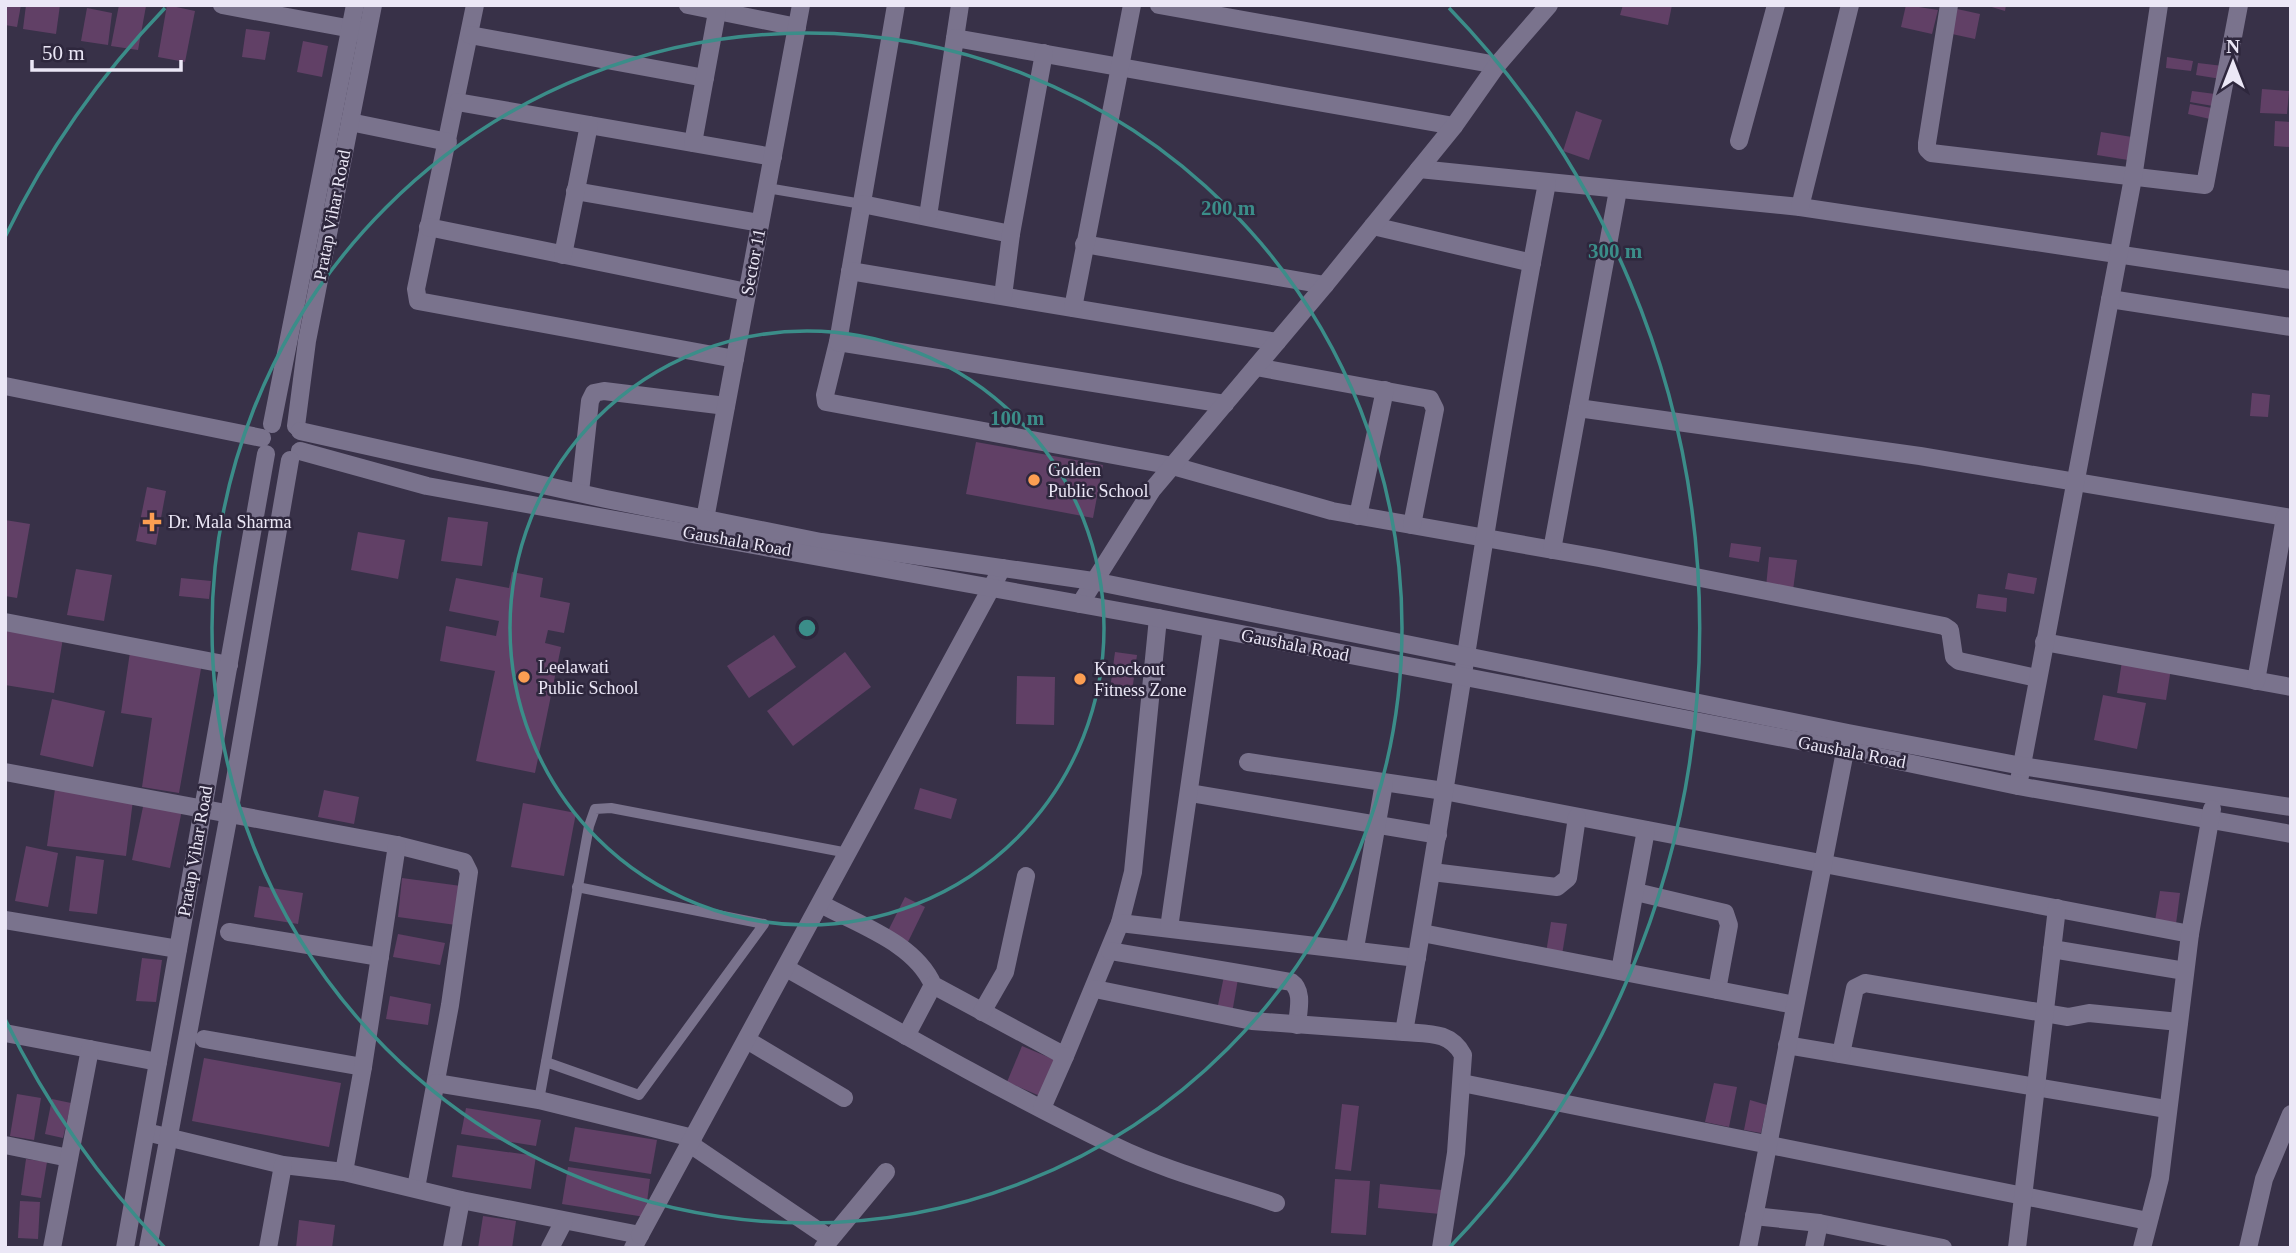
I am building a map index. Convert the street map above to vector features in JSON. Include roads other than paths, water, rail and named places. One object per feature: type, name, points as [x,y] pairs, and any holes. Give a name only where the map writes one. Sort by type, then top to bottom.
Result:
[{"type":"street","points":[[222,5],[359,30]]},
{"type":"street","name":"Pratap Vihar Road","points":[[148,1248],[295,455],[303,438],[298,429],[307,341],[350,122],[359,30],[355,5]]},
{"type":"street","name":"Pratap Vihar Road","points":[[125,1248],[267,438],[359,30],[373,5]]},
{"type":"street","points":[[475,5],[415,297],[421,303],[735,359]]},
{"type":"street","points":[[688,5],[797,27]]},
{"type":"street","name":"Sector 11","points":[[705,519],[745,292],[801,5]]},
{"type":"street","points":[[896,5],[838,342],[825,395],[826,402],[1173,466],[1359,516],[1552,550],[1944,626],[1950,630],[1954,657],[1959,661],[2037,678]]},
{"type":"street","points":[[928,216],[960,5]]},
{"type":"street","points":[[1073,308],[1132,5]]},
{"type":"street","points":[[1158,5],[1497,65]]},
{"type":"street","points":[[1080,604],[1152,491],[1325,285],[1454,126],[1497,65],[1549,5]]},
{"type":"street","points":[[1738,141],[1776,5]]},
{"type":"street","points":[[1800,207],[1850,5]]},
{"type":"street","points":[[1949,5],[1927,149],[1938,155],[2205,185],[2239,5]]},
{"type":"street","points":[[2018,786],[2133,178],[2159,5]]},
{"type":"street","points":[[693,143],[717,12]]},
{"type":"street","points":[[470,35],[705,78]]},
{"type":"street","points":[[955,38],[1454,126]]},
{"type":"street","points":[[1003,296],[1011,234],[1044,53]]},
{"type":"street","points":[[457,102],[773,157]]},
{"type":"street","points":[[350,122],[448,142]]},
{"type":"street","points":[[563,255],[589,125]]},
{"type":"street","points":[[1419,169],[1800,207],[2291,280]]},
{"type":"street","points":[[1404,1032],[1468,659],[1483,538],[1547,183]]},
{"type":"street","points":[[1552,550],[1618,190]]},
{"type":"street","points":[[575,191],[760,223]]},
{"type":"street","points":[[862,204],[1011,234]]},
{"type":"street","points":[[1373,226],[1532,263]]},
{"type":"street","points":[[428,227],[745,292]]},
{"type":"street","points":[[1084,244],[1325,285]]},
{"type":"street","points":[[850,271],[1277,342]]},
{"type":"street","points":[[2109,299],[2291,327]]},
{"type":"street","points":[[838,342],[1225,404]]},
{"type":"street","points":[[1256,367],[1430,399],[1435,409],[1412,525]]},
{"type":"street","points":[[5,386],[267,438]]},
{"type":"street","points":[[1359,516],[1385,390]]},
{"type":"street","points":[[580,492],[590,401],[594,393],[604,391],[726,407]]},
{"type":"street","points":[[1578,408],[1842,444],[2288,517],[2256,681]]},
{"type":"street","points":[[267,438],[284,421],[298,429]]},
{"type":"street","name":"Gaushala Road","points":[[298,429],[821,542],[1093,582],[1847,741],[2018,786],[2291,834]]},
{"type":"street","points":[[267,438],[277,461],[295,455]]},
{"type":"street","name":"Gaushala Road","points":[[295,455],[426,486],[992,587],[1464,678],[1847,741],[2291,807]]},
{"type":"street","points":[[146,1132],[283,1165],[344,1172],[564,1221],[636,1242],[1002,568]]},
{"type":"street","points":[[1042,1108],[1110,951],[1133,872],[1158,618]]},
{"type":"street","points":[[5,622],[229,665]]},
{"type":"street","points":[[1169,928],[1212,629]]},
{"type":"street","points":[[2044,642],[2291,687]]},
{"type":"street","points":[[1748,1248],[1847,741]]},
{"type":"street","points":[[1248,762],[1444,792],[2190,933]]},
{"type":"street","points":[[5,772],[459,859],[469,872],[436,1083],[416,1188]]},
{"type":"street","points":[[1355,948],[1384,783]]},
{"type":"street","points":[[1189,793],[1438,835]]},
{"type":"street","points":[[2142,1248],[2160,1178],[2190,933],[2214,795]]},
{"type":"street","points":[[1432,872],[1557,887],[1568,878],[1577,817]]},
{"type":"street","points":[[1620,971],[1646,830]]},
{"type":"street","points":[[344,1172],[397,845]]},
{"type":"street","points":[[982,1012],[1006,972],[1026,877]]},
{"type":"street","points":[[1636,892],[1725,913],[1730,925],[1717,990]]},
{"type":"street","points":[[821,904],[909,952],[926,967],[933,985],[1065,1056]]},
{"type":"street","points":[[2017,1248],[2057,908]]},
{"type":"street","points":[[5,920],[178,949]]},
{"type":"street","points":[[1120,923],[1355,948],[1417,958]]},
{"type":"street","points":[[229,932],[380,957]]},
{"type":"street","points":[[1422,933],[1795,1005]]},
{"type":"street","points":[[2052,949],[2185,971]]},
{"type":"street","points":[[1110,951],[1291,982],[1299,993],[1297,1025]]},
{"type":"street","points":[[786,968],[957,1066],[1116,1147],[1276,1203]]},
{"type":"street","points":[[1841,1055],[1855,988],[1859,984],[2068,1017],[2089,1013],[2179,1022]]},
{"type":"street","points":[[906,1036],[933,985]]},
{"type":"street","points":[[1095,989],[1198,1011],[1297,1025],[1444,1036],[1457,1043],[1463,1055],[1462,1083],[1456,1153],[1441,1248]]},
{"type":"street","points":[[5,1033],[159,1062]]},
{"type":"street","points":[[204,1039],[363,1067]]},
{"type":"street","points":[[747,1040],[844,1098]]},
{"type":"street","points":[[1787,1045],[2167,1109]]},
{"type":"street","points":[[52,1248],[90,1049]]},
{"type":"street","points":[[436,1083],[539,1100],[692,1141],[826,1243],[886,1172]]},
{"type":"street","points":[[1462,1083],[2148,1221]]},
{"type":"street","points":[[2248,1248],[2264,1179],[2291,1114]]},
{"type":"street","points":[[5,1145],[69,1158]]},
{"type":"street","points":[[268,1248],[283,1165]]},
{"type":"street","points":[[452,1248],[461,1200]]},
{"type":"street","points":[[1754,1216],[1819,1223],[1943,1248]]},
{"type":"street","points":[[550,1248],[564,1221]]},
{"type":"street","points":[[1814,1248],[1819,1223]]},
{"type":"lane","points":[[767,188],[862,204]]},
{"type":"lane","points":[[539,1100],[591,818],[599,807],[848,853]]},
{"type":"lane","points":[[546,1062],[639,1095],[764,924],[578,887]]},
{"type":"place","name":"Golden Public School","points":[[1034,480]]},
{"type":"place","name":"Dr. Mala Sharma","points":[[152,522]]},
{"type":"place","name":"Leelawati Public School","points":[[524,677]]},
{"type":"place","name":"Knockout Fitness Zone","points":[[1080,679]]}]
